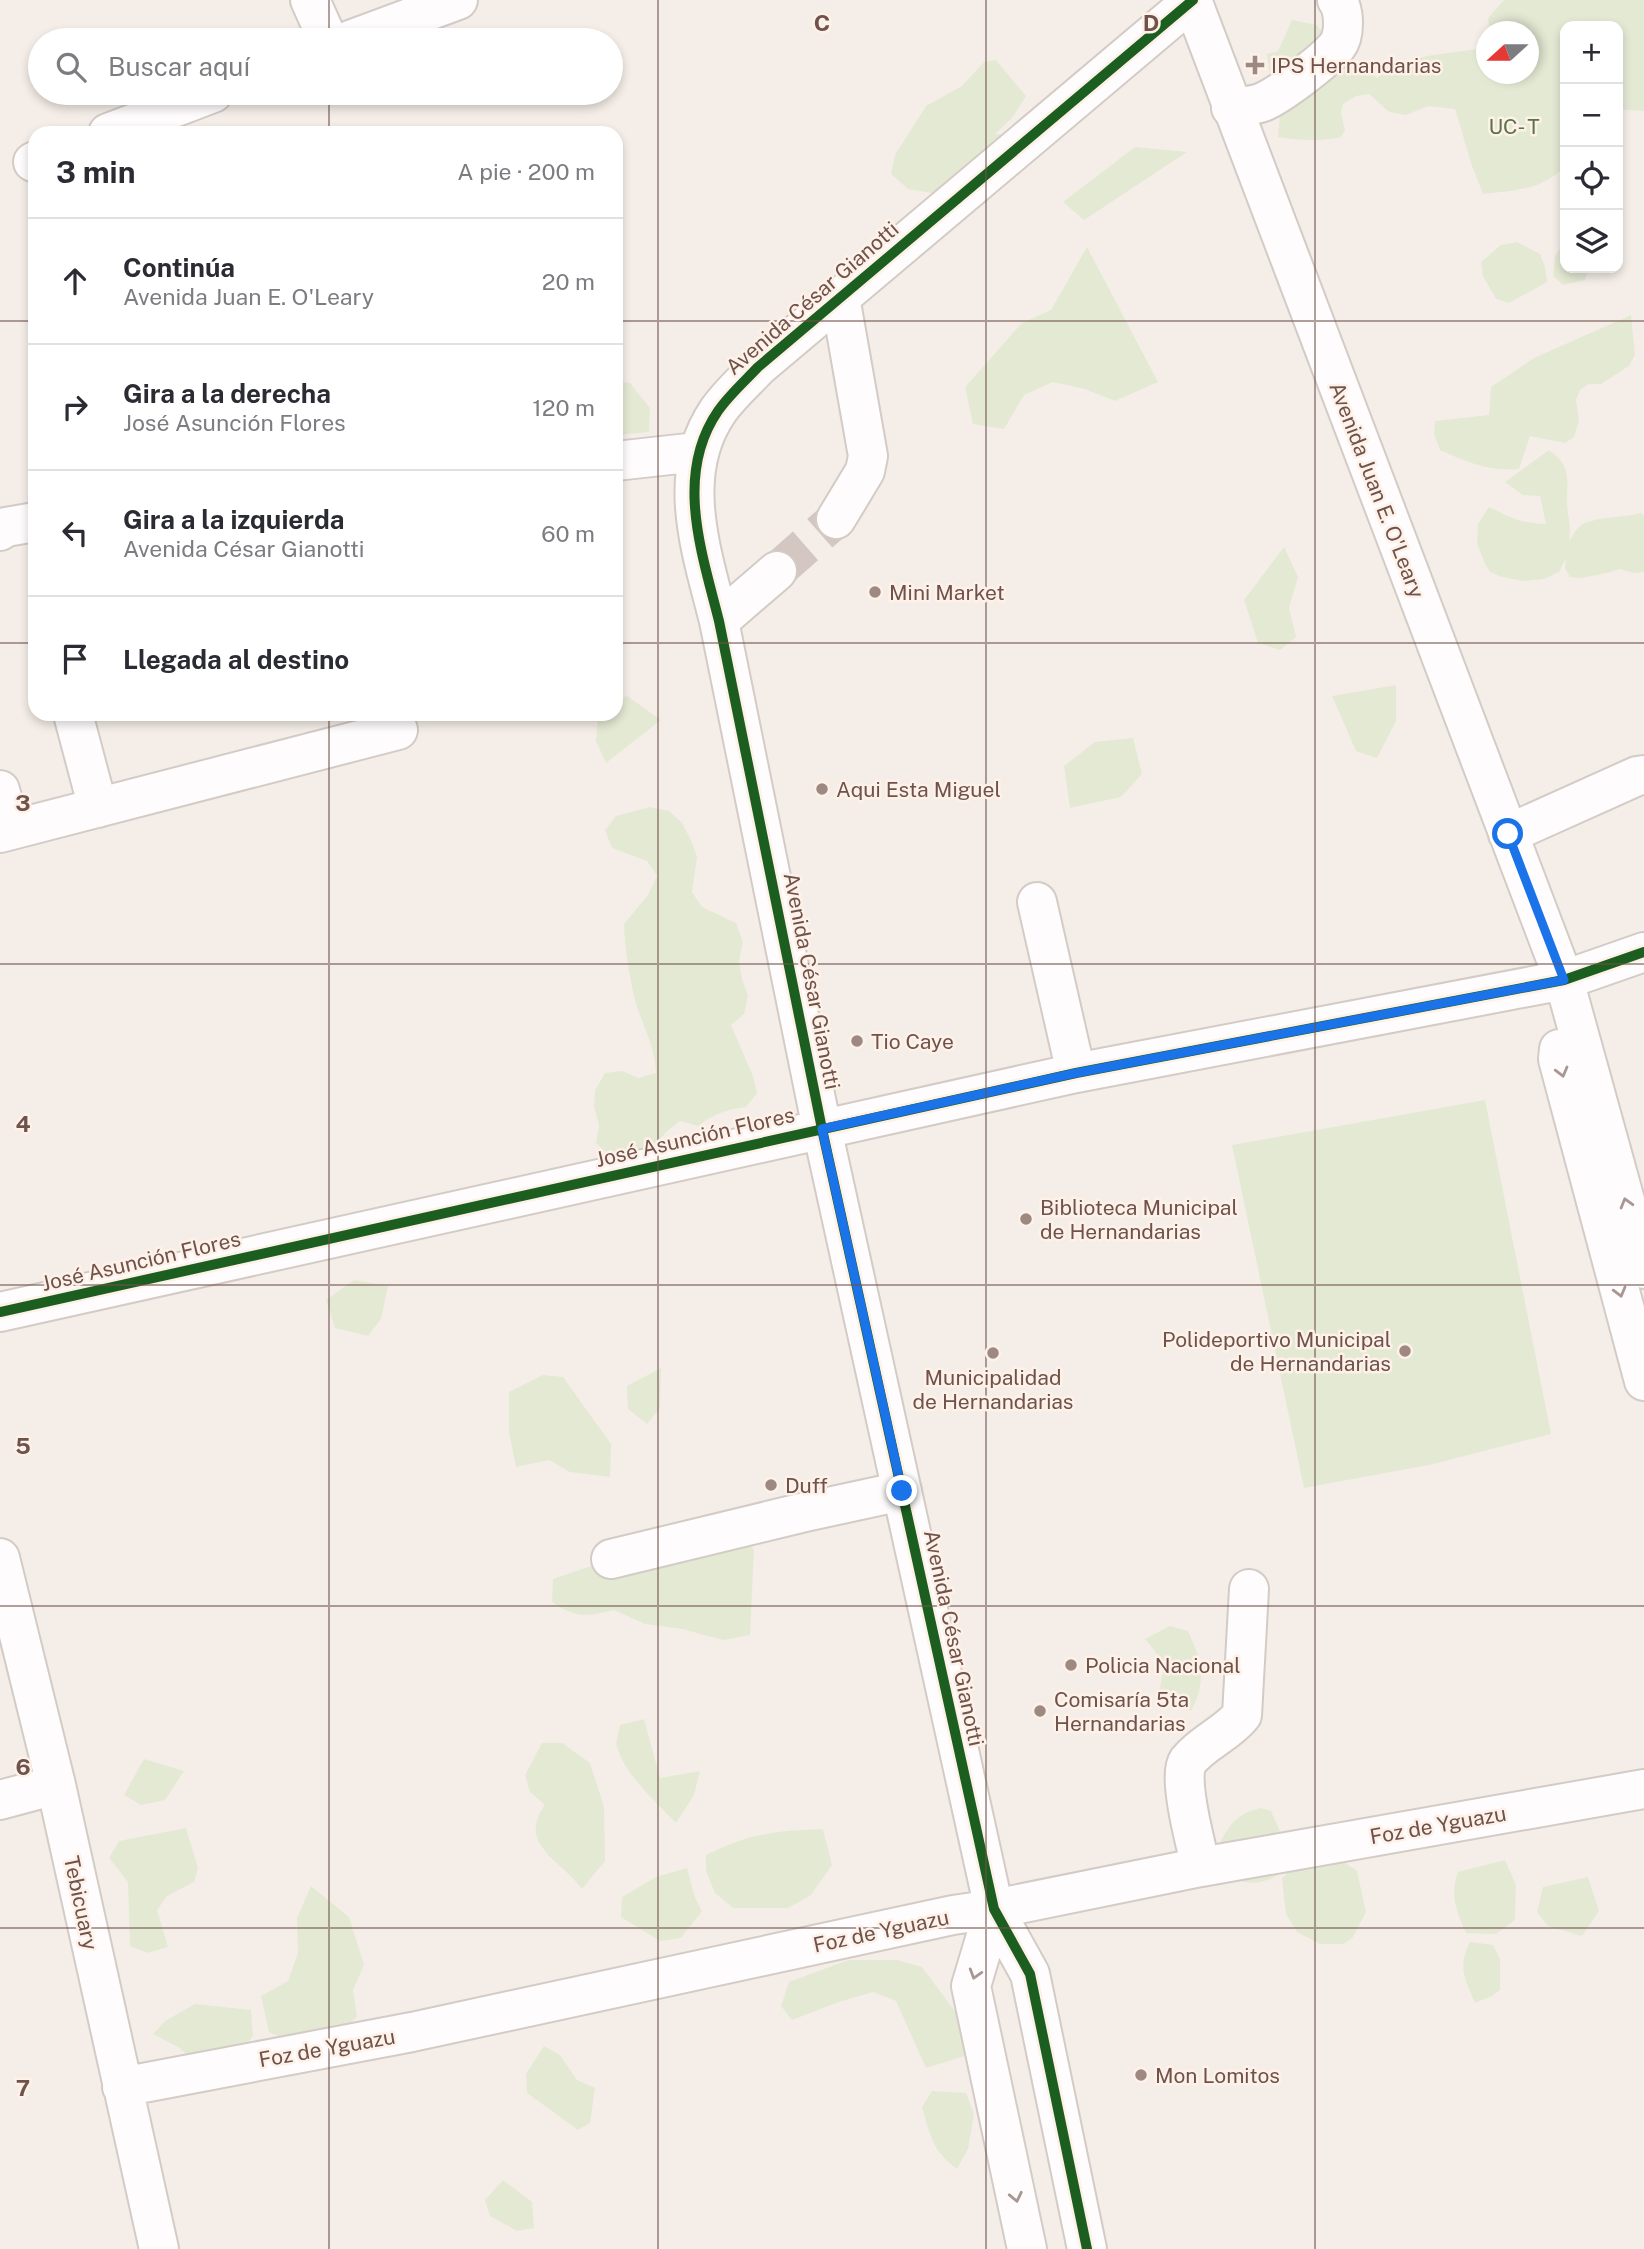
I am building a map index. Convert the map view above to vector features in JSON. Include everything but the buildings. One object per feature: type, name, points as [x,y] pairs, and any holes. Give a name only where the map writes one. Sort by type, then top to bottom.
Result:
[{"type":"street","points":[[310,0],[323,28]]},
{"type":"street","points":[[382,28],[458,0]]},
{"type":"street","name":"Avenida Juan E. O'Leary","points":[[1192,0],[1564,980],[1644,1269]]},
{"type":"street","name":"Avenida César Gianotti","points":[[1087,2249],[1030,1975],[995,1909],[822,1129],[694,508],[697,453],[717,412],[758,366],[1192,0]]},
{"type":"street","points":[[1231,108],[1262,102],[1289,87],[1338,46],[1343,31],[1341,5],[1337,0]]},
{"type":"street","points":[[126,126],[182,105]]},
{"type":"street","points":[[836,519],[865,471],[868,456],[840,297]]},
{"type":"street","points":[[623,460],[697,453]]},
{"type":"street","points":[[0,531],[6,527],[28,523]]},
{"type":"street","points":[[719,621],[777,571]]},
{"type":"street","points":[[75,721],[98,808]]},
{"type":"street","points":[[0,790],[5,832],[398,730]]},
{"type":"street","points":[[1508,834],[1644,775]]},
{"type":"street","points":[[1037,902],[1076,1073]]},
{"type":"street","name":"José Asunción Flores","points":[[0,1312],[1076,1073],[1564,980],[1644,952]]},
{"type":"street","points":[[1564,980],[1558,1059],[1644,1381]]},
{"type":"street","points":[[611,1559],[902,1491]]},
{"type":"street","name":"Tebicuary","points":[[0,1558],[55,1785],[159,2249]]},
{"type":"street","points":[[1201,1867],[1183,1778],[1187,1762],[1200,1749],[1233,1726],[1242,1714],[1249,1589]]},
{"type":"street","points":[[0,1800],[55,1785]]},
{"type":"street","name":"Foz de Yguazu","points":[[121,2087],[412,2032],[939,1918],[1201,1867],[1644,1789]]},
{"type":"street","name":"Avenida César Gianotti","points":[[995,1909],[971,1986],[1027,2249]]},
{"type":"green space","name":"UC- T","points":[[1504,0],[1644,0],[1644,111],[1623,109],[1623,21],[1560,21],[1560,171],[1537,185],[1483,194],[1455,109],[1428,106],[1406,115],[1388,111],[1369,94],[1356,96],[1343,104],[1341,113],[1345,130],[1341,137],[1310,140],[1278,137],[1280,114],[1267,54],[1278,51],[1292,20],[1317,25],[1338,53],[1334,64],[1354,61],[1377,78],[1388,67],[1404,70],[1411,61],[1427,56],[1476,49],[1476,84],[1539,84],[1539,21],[1488,21],[1488,18]]},
{"type":"green space","points":[[996,60],[1026,96],[1012,118],[995,134],[1031,137],[987,202],[962,218],[944,195],[908,189],[891,174],[895,155],[926,106],[962,86],[984,62]]},
{"type":"green space","points":[[1135,147],[1187,152],[1084,220],[1063,202]]},
{"type":"green space","points":[[1517,242],[1540,254],[1547,282],[1509,303],[1496,299],[1483,276],[1481,262],[1501,245]]},
{"type":"green space","points":[[1087,247],[1158,382],[1115,401],[1085,389],[1053,382],[1024,395],[1004,429],[973,424],[965,387],[1022,323],[1051,310]]},
{"type":"green space","points":[[1560,248],[1560,273],[1587,273],[1585,280],[1563,285],[1553,276],[1555,256]]},
{"type":"green space","points":[[1631,315],[1635,355],[1629,366],[1601,384],[1589,384],[1580,390],[1576,400],[1579,421],[1574,437],[1565,443],[1530,436],[1519,469],[1509,470],[1479,465],[1440,450],[1434,434],[1435,421],[1489,415],[1491,387],[1534,358]]},
{"type":"green space","points":[[623,382],[630,383],[650,408],[649,432],[623,434]]},
{"type":"green space","points":[[1549,450],[1560,460],[1566,471],[1569,541],[1584,523],[1642,513],[1644,572],[1634,573],[1619,569],[1581,578],[1570,577],[1565,568],[1566,558],[1559,572],[1544,579],[1523,581],[1490,572],[1477,543],[1478,524],[1489,507],[1516,519],[1546,524],[1540,496],[1523,495],[1505,482]]},
{"type":"green space","points":[[1284,547],[1298,577],[1289,608],[1296,637],[1280,650],[1258,643],[1244,600]]},
{"type":"green space","points":[[1396,685],[1396,721],[1377,758],[1356,751],[1332,696]]},
{"type":"green space","points":[[627,696],[661,720],[606,763],[596,741],[598,721],[623,721],[623,699]]},
{"type":"green space","points":[[1133,738],[1142,774],[1121,797],[1070,808],[1064,766],[1095,742]]},
{"type":"green space","points":[[650,807],[669,811],[682,823],[691,840],[697,857],[692,892],[702,907],[736,923],[743,942],[739,961],[748,996],[744,1014],[731,1025],[753,1076],[757,1093],[746,1107],[721,1113],[698,1126],[680,1121],[666,1132],[643,1160],[628,1160],[612,1156],[596,1143],[599,1125],[594,1107],[595,1090],[605,1073],[622,1071],[639,1078],[656,1073],[651,1045],[633,991],[624,924],[648,895],[657,876],[647,861],[612,848],[605,830],[616,816]]},
{"type":"green space","name":"Polideportivo Municipal de Hernandarias","points":[[1485,1100],[1551,1434],[1429,1465],[1304,1488],[1232,1145]]},
{"type":"green space","points":[[354,1280],[388,1286],[381,1319],[368,1336],[335,1328],[326,1300]]},
{"type":"green space","points":[[661,1368],[660,1408],[647,1424],[628,1409],[627,1386]]},
{"type":"green space","points":[[543,1375],[563,1377],[611,1444],[610,1477],[570,1472],[549,1460],[516,1467],[509,1432],[509,1392]]},
{"type":"green space","points":[[738,1525],[754,1550],[750,1635],[723,1640],[682,1629],[645,1624],[614,1610],[582,1615],[552,1602],[553,1579]]},
{"type":"green space","points":[[1170,1626],[1188,1631],[1197,1652],[1201,1680],[1191,1711],[1158,1697],[1165,1664],[1145,1639]]},
{"type":"green space","points":[[644,1719],[660,1778],[700,1771],[694,1795],[676,1823],[634,1778],[617,1747],[620,1725]]},
{"type":"green space","points":[[542,1743],[562,1743],[590,1763],[604,1807],[605,1861],[582,1889],[545,1851],[536,1831],[537,1819],[545,1805],[530,1792],[525,1775]]},
{"type":"green space","points":[[144,1759],[184,1771],[165,1800],[141,1805],[124,1795]]},
{"type":"green space","points":[[1261,1808],[1271,1811],[1281,1834],[1283,1872],[1254,1883],[1233,1876],[1224,1860],[1220,1843],[1236,1820]]},
{"type":"green space","points":[[186,1828],[198,1868],[194,1882],[167,1896],[157,1910],[168,1947],[147,1953],[130,1946],[128,1882],[109,1858],[119,1841]]},
{"type":"green space","points":[[823,1829],[832,1865],[811,1895],[788,1908],[733,1908],[715,1893],[706,1871],[706,1855],[763,1834]]},
{"type":"green space","points":[[1337,1857],[1357,1871],[1366,1912],[1353,1937],[1344,1944],[1320,1944],[1297,1932],[1286,1914],[1282,1878],[1300,1862]]},
{"type":"green space","points":[[1505,1860],[1516,1885],[1515,1920],[1496,1934],[1466,1933],[1454,1896],[1458,1872]]},
{"type":"green space","points":[[687,1868],[695,1898],[702,1911],[681,1938],[660,1941],[621,1917],[622,1897],[656,1877]]},
{"type":"green space","points":[[1588,1877],[1599,1911],[1582,1936],[1548,1926],[1537,1912],[1543,1887]]},
{"type":"green space","points":[[311,1886],[349,1917],[364,1965],[353,1990],[357,2016],[328,2049],[290,2041],[269,2032],[261,1996],[288,1981],[298,1953],[297,1918]]},
{"type":"green space","points":[[1470,1942],[1493,1945],[1500,1959],[1500,1990],[1475,2003],[1463,1966]]},
{"type":"green space","points":[[848,1960],[897,1960],[922,1967],[984,2050],[926,2068],[896,2001],[873,1992],[792,2020],[781,2006],[789,1982]]},
{"type":"green space","points":[[195,2004],[251,2010],[253,2035],[234,2067],[202,2071],[180,2048],[153,2034],[165,2021]]},
{"type":"green space","points":[[544,2046],[560,2055],[577,2080],[595,2088],[590,2123],[578,2130],[527,2093],[526,2074]]},
{"type":"green space","points":[[932,2091],[966,2093],[974,2114],[968,2149],[957,2169],[937,2149],[928,2127],[922,2107]]},
{"type":"green space","points":[[503,2180],[532,2202],[534,2228],[517,2231],[490,2216],[485,2200]]},
{"type":"tunnel","points":[[777,571],[836,519]]},
{"type":"cycle path","points":[[1087,2249],[1030,1974],[994,1909],[822,1129],[719,621],[705,568],[694,488],[697,461],[705,436],[718,411],[758,367],[1193,0]]},
{"type":"cycle path","points":[[0,1312],[1076,1073],[1564,980],[1644,952]]},
{"type":"place","name":"IPS Hernandarias","points":[[1255,65]]},
{"type":"place","name":"Mini Market","points":[[875,592]]},
{"type":"place","name":"Aqui Esta Miguel","points":[[822,789]]},
{"type":"place","name":"Tio Caye","points":[[857,1041]]},
{"type":"place","name":"Biblioteca Municipal de Hernandarias","points":[[1026,1219]]},
{"type":"place","name":"Polideportivo Municipal de Hernandarias","points":[[1405,1351]]},
{"type":"place","name":"Municipalidad de Hernandarias","points":[[993,1353]]},
{"type":"place","name":"Duff","points":[[771,1485]]},
{"type":"place","name":"Policia Nacional","points":[[1071,1665]]},
{"type":"place","name":"Comisaría 5ta Hernandarias","points":[[1040,1711]]},
{"type":"place","name":"Mon Lomitos","points":[[1141,2075]]},
{"type":"route","points":[[902,1491],[822,1129],[1076,1073],[1564,980],[1508,834]]}]
